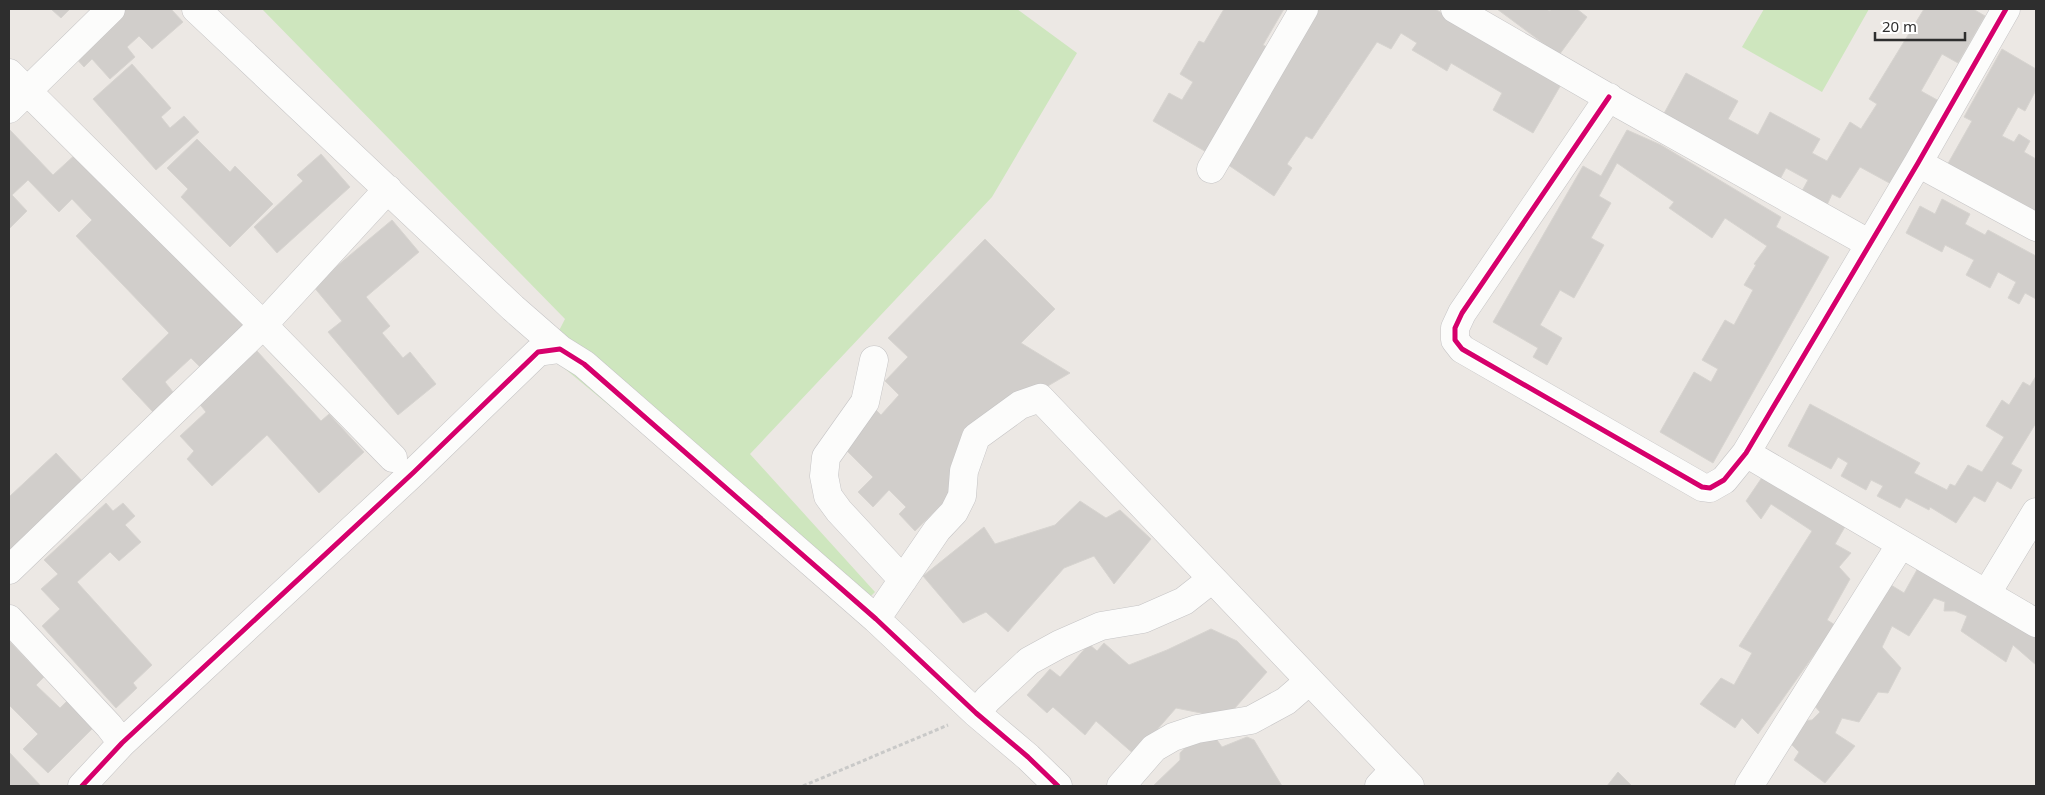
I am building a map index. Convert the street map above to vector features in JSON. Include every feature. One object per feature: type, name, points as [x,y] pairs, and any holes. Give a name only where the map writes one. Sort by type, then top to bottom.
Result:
[{"type":"street","points":[[111,9],[15,91],[263,325],[393,458]]},
{"type":"street","points":[[196,9],[513,308],[560,349],[584,364],[876,619],[976,713],[1028,757],[1058,786]]},
{"type":"street","points":[[1211,169],[1304,9]]},
{"type":"street","points":[[1455,9],[1870,244]]},
{"type":"street","points":[[1609,97],[1462,313],[1455,328],[1455,340],[1462,349],[1498,371],[1702,487],[1710,488],[1724,480],[1746,453],[1918,163],[2006,9]]},
{"type":"street","points":[[1918,163],[2036,227]]},
{"type":"street","points":[[9,570],[263,325],[388,189]]},
{"type":"street","points":[[82,786],[122,743],[414,472],[538,352],[560,349]]},
{"type":"street","points":[[874,360],[865,402],[831,446],[826,457],[824,476],[828,496],[839,512],[903,580]]},
{"type":"street","points":[[876,619],[937,530],[954,512],[962,496],[964,471],[976,437],[1020,405],[1040,398],[1310,681],[1394,781]]},
{"type":"street","points":[[1746,453],[2036,623]]},
{"type":"street","points":[[1987,593],[2036,512]]},
{"type":"street","points":[[1748,786],[1901,544]]},
{"type":"street","points":[[976,713],[988,699],[1029,662],[1060,644],[1101,626],[1143,619],[1184,600],[1212,579]]},
{"type":"street","points":[[9,620],[109,726],[122,743]]},
{"type":"street","points":[[1121,786],[1154,748],[1173,737],[1197,729],[1251,720],[1286,701],[1310,681]]},
{"type":"path","points":[[803,786],[976,713]]},
{"type":"green space","points":[[262,9],[1017,9],[1077,53],[992,197],[750,454],[875,592],[857,610],[547,354],[565,319]]},
{"type":"green space","points":[[1764,9],[1869,9],[1822,92],[1742,47]]},
{"type":"building","points":[[51,9],[70,9],[61,18]]},
{"type":"building","points":[[123,9],[171,9],[183,22],[152,49],[139,36],[127,47],[135,57],[110,79],[92,59],[84,67],[73,55]]},
{"type":"building","points":[[1224,9],[1284,9],[1263,45],[1269,48],[1208,153],[1153,121],[1169,93],[1182,100],[1193,82],[1180,74],[1199,41],[1204,43]]},
{"type":"building","points":[[1319,9],[1435,9],[1562,83],[1533,133],[1493,110],[1502,93],[1451,63],[1447,71],[1412,50],[1417,43],[1401,33],[1391,49],[1377,42],[1312,139],[1306,136],[1287,164],[1292,168],[1274,196],[1218,158]]},
{"type":"building","points":[[1497,9],[1546,9],[1550,11],[1551,9],[1577,9],[1587,17],[1559,55]]},
{"type":"building","points":[[1924,9],[1973,9],[1985,16],[1958,63],[1942,54],[1921,91],[1939,101],[1893,185],[1860,167],[1840,198],[1832,194],[1827,205],[1802,191],[1808,180],[1786,168],[1778,183],[1661,119],[1686,73],[1738,101],[1728,119],[1758,135],[1770,112],[1820,139],[1812,153],[1827,161],[1850,122],[1861,129],[1877,104],[1869,99]]},
{"type":"building","points":[[2002,49],[2036,69],[2036,90],[2025,111],[2018,107],[2002,136],[2014,142],[2019,134],[2030,141],[2024,152],[2036,159],[2036,218],[1946,167],[1972,121],[1964,117]]},
{"type":"building","points":[[132,64],[171,108],[161,117],[170,128],[184,116],[199,132],[156,170],[93,99]]},
{"type":"building","points":[[9,129],[53,175],[78,152],[247,321],[200,367],[191,358],[165,382],[173,392],[153,412],[122,379],[169,333],[76,236],[92,220],[72,199],[59,212],[28,180],[12,195],[27,211],[9,229]]},
{"type":"building","points":[[1627,130],[1661,145],[1781,217],[1776,227],[1829,257],[1713,463],[1660,432],[1694,372],[1711,382],[1718,369],[1702,360],[1725,320],[1734,325],[1753,290],[1744,285],[1756,265],[1754,264],[1767,246],[1725,218],[1712,238],[1669,208],[1674,202],[1617,163],[1599,196],[1611,203],[1591,238],[1604,245],[1574,298],[1560,290],[1540,325],[1562,338],[1547,365],[1533,357],[1538,348],[1493,322],[1583,166],[1601,176]]},
{"type":"building","points":[[197,139],[230,172],[235,166],[273,204],[230,247],[181,197],[188,189],[167,168]]},
{"type":"building","points":[[321,154],[350,187],[277,253],[254,227],[303,181],[297,175]]},
{"type":"building","points":[[1942,199],[1970,214],[1965,224],[1985,235],[1988,230],[2036,256],[2036,299],[2025,293],[2019,304],[2008,298],[2016,282],[1998,272],[1990,288],[1966,275],[1974,260],[1945,245],[1942,252],[1906,233],[1920,206],[1935,214]]},
{"type":"building","points":[[392,220],[419,252],[366,297],[390,326],[382,333],[403,358],[410,352],[436,384],[398,415],[328,332],[342,321],[313,286]]},
{"type":"building","points":[[985,239],[1055,309],[1021,343],[1070,373],[971,431],[960,487],[915,531],[899,514],[906,507],[889,490],[873,507],[858,492],[873,477],[837,441],[872,406],[881,415],[899,395],[885,381],[908,357],[888,338]]},
{"type":"building","points":[[257,351],[321,421],[329,414],[364,452],[319,493],[267,435],[212,486],[187,459],[194,451],[180,436],[206,412],[198,402]]},
{"type":"building","points":[[2036,376],[2036,423],[2011,464],[2022,470],[2011,489],[1997,481],[1985,502],[1974,496],[1956,523],[1930,507],[1929,510],[1906,498],[1900,508],[1877,496],[1883,486],[1871,480],[1866,490],[1841,476],[1848,463],[1838,457],[1831,469],[1788,446],[1810,404],[1920,463],[1914,473],[1947,490],[1950,484],[1955,486],[1968,465],[1982,472],[2004,437],[1986,426],[2002,400],[2009,405],[2023,382],[2030,386]]},
{"type":"building","points":[[56,453],[85,484],[9,554],[9,497]]},
{"type":"building","points":[[1763,476],[1846,525],[1835,544],[1851,553],[1839,567],[1850,579],[1827,620],[1835,625],[1758,734],[1742,718],[1735,728],[1700,704],[1721,678],[1734,685],[1752,653],[1739,646],[1812,531],[1771,504],[1761,519],[1746,501]]},
{"type":"building","points":[[1080,501],[1106,518],[1120,510],[1151,539],[1114,584],[1094,556],[1064,568],[1008,632],[986,612],[963,623],[923,576],[984,527],[995,544],[1055,525]]},
{"type":"building","points":[[106,503],[113,511],[123,503],[135,516],[125,525],[141,542],[119,561],[110,552],[77,582],[152,665],[133,683],[137,688],[116,708],[42,626],[60,609],[41,589],[58,574],[44,560]]},
{"type":"building","points":[[1918,568],[2036,635],[2036,665],[2013,645],[2006,662],[1961,631],[1967,616],[1955,611],[1944,611],[1945,602],[1934,598],[1909,636],[1892,626],[1882,647],[1901,668],[1888,693],[1878,692],[1859,722],[1842,718],[1835,733],[1855,746],[1825,783],[1794,760],[1799,752],[1788,741],[1798,721],[1812,720],[1820,712],[1812,703],[1886,582],[1904,593]]},
{"type":"building","points":[[1211,629],[1237,641],[1267,672],[1226,718],[1176,708],[1135,755],[1096,721],[1085,735],[1053,707],[1047,713],[1027,695],[1050,669],[1060,677],[1089,644],[1097,651],[1104,643],[1129,665],[1167,650]]},
{"type":"building","points":[[9,641],[44,677],[36,685],[60,708],[67,701],[93,728],[48,773],[23,749],[38,734],[9,707]]},
{"type":"building","points":[[1212,733],[1222,747],[1247,737],[1254,740],[1282,786],[1153,786],[1180,760],[1180,753],[1197,735]]},
{"type":"building","points":[[9,752],[41,786],[9,786]]},
{"type":"building","points":[[1618,772],[1632,786],[1607,786]]},
{"type":"cycle path","points":[[1609,97],[1462,313],[1455,328],[1455,340],[1462,349],[1702,487],[1710,488],[1724,480],[1746,453],[1918,163],[2006,9]]},
{"type":"cycle path","points":[[82,786],[122,743],[414,472],[538,352],[560,349],[584,364],[876,619],[976,713],[1028,757],[1058,786]]}]
